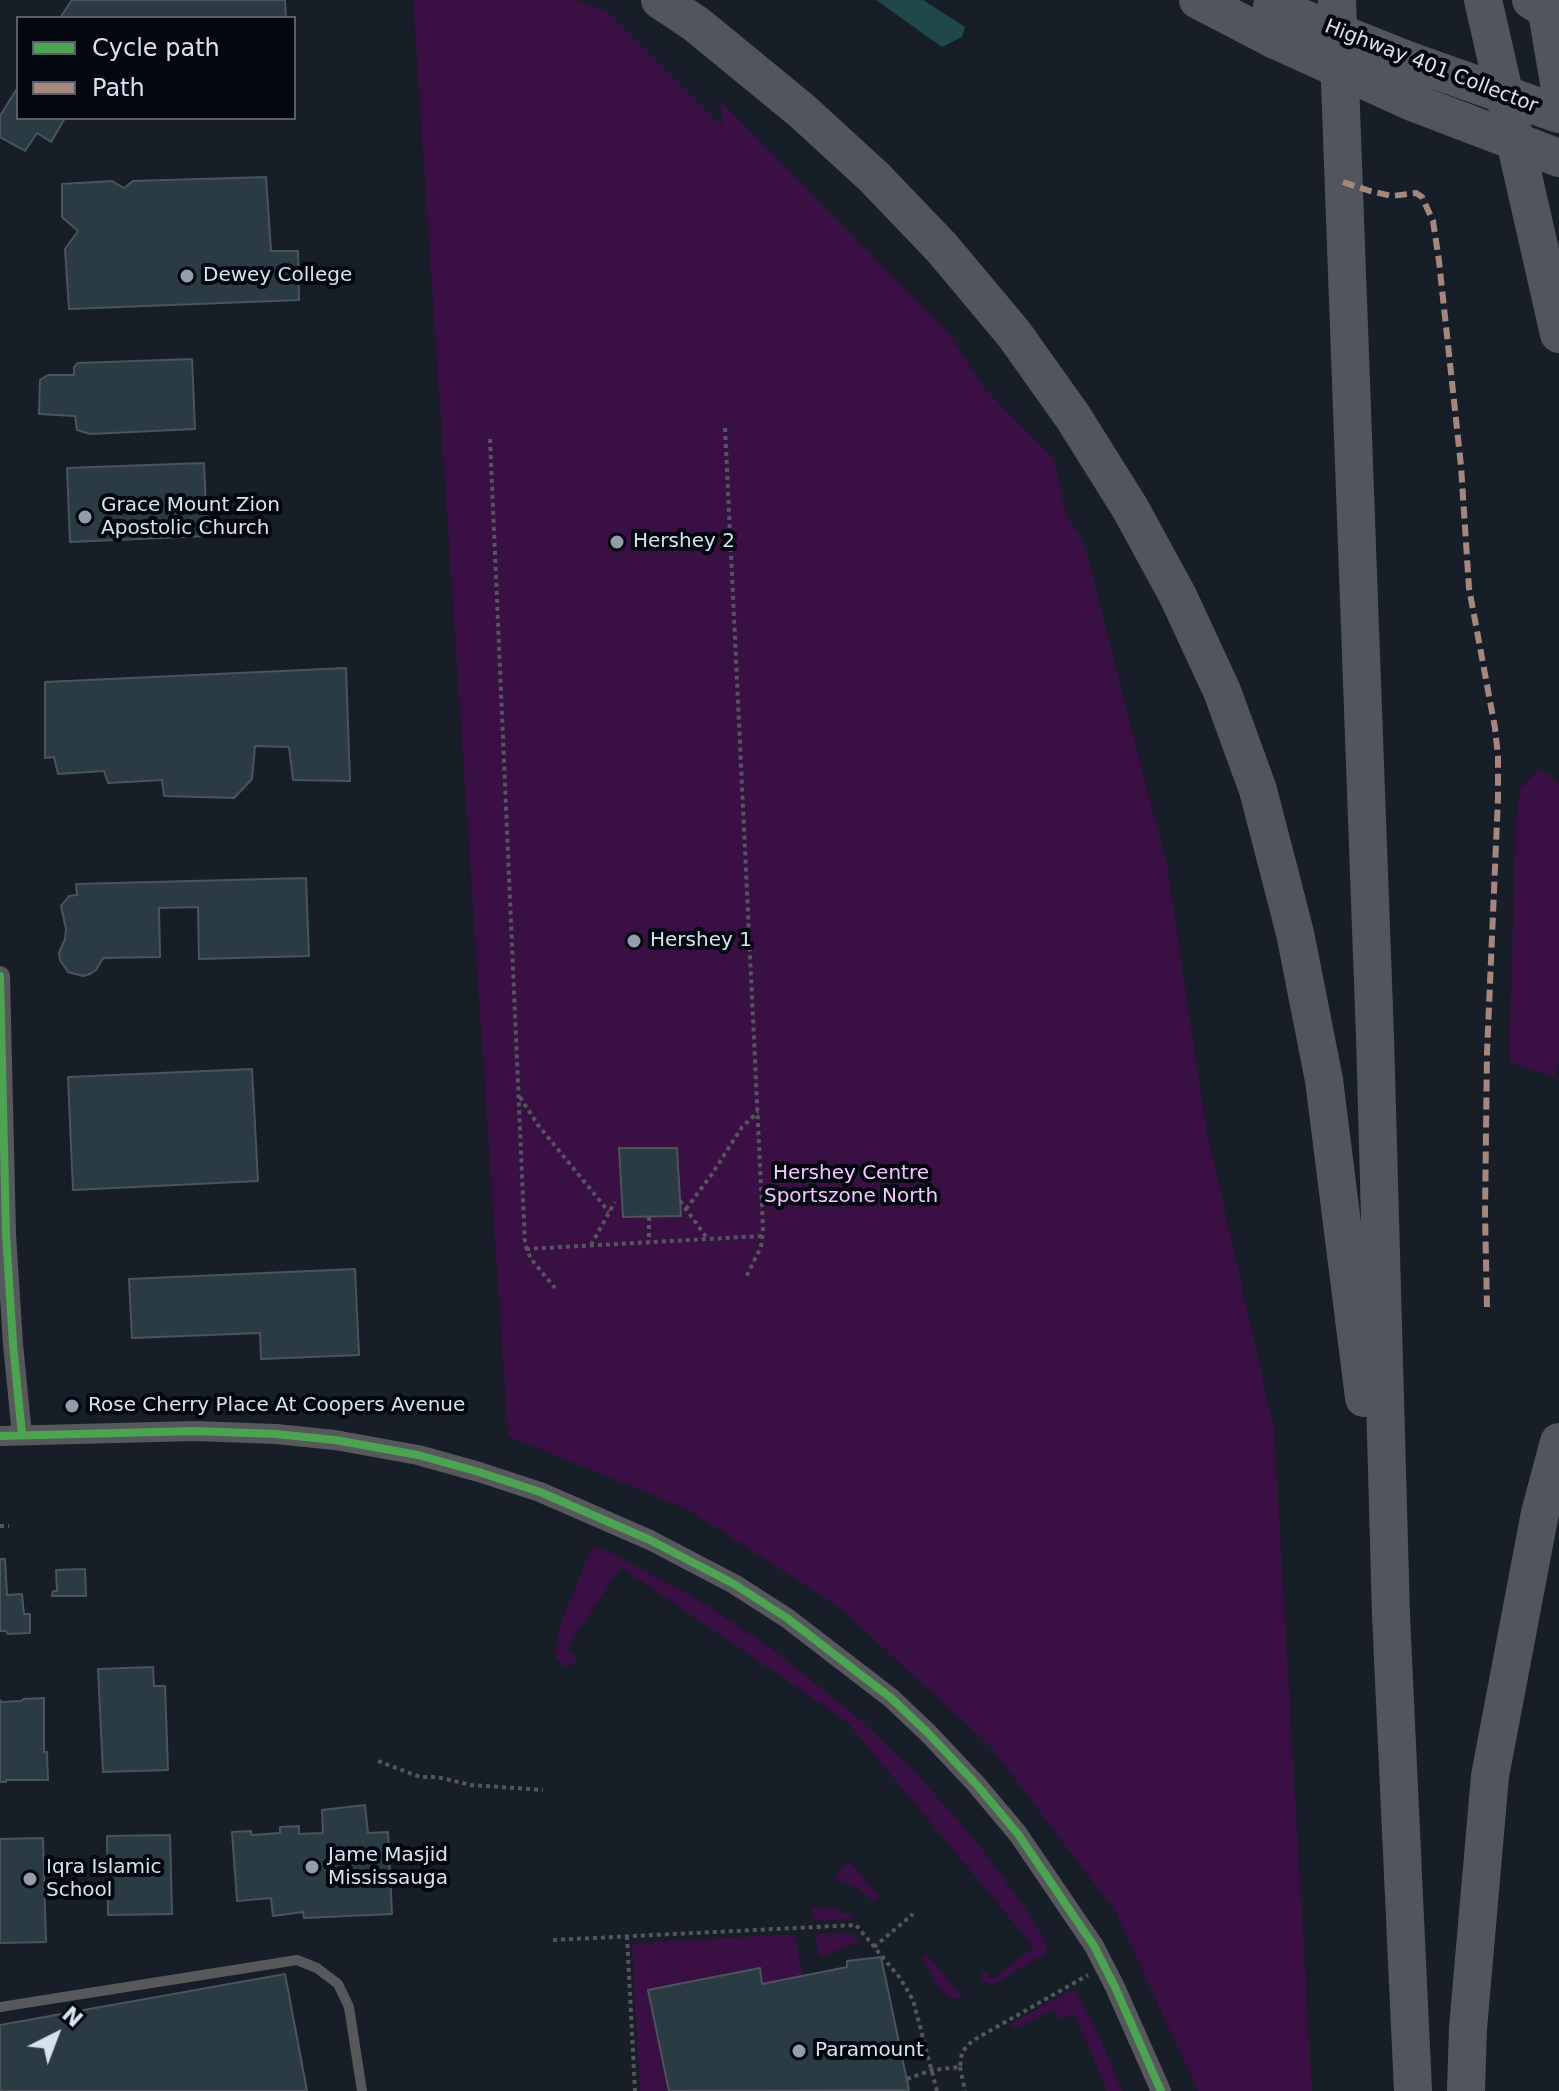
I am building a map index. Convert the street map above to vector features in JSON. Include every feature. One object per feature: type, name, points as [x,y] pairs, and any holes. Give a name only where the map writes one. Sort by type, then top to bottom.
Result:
[{"type":"highway","points":[[660,0],[696,24],[802,111],[874,177],[942,248],[1014,334],[1073,417],[1130,508],[1178,596],[1222,691],[1261,805],[1295,933],[1324,1080],[1391,1615]]},
{"type":"highway","points":[[1198,0],[1268,15],[1412,102],[1559,158]]},
{"type":"highway","points":[[1337,0],[1375,1053],[1391,1615],[1413,2091]]},
{"type":"highway","points":[[1483,0],[1559,334]]},
{"type":"highway","points":[[1531,0],[1559,17]]},
{"type":"highway","points":[[1545,0],[1559,83]]},
{"type":"highway","name":"Highway 401 Collector","points":[[1268,15],[1559,114]]},
{"type":"highway","points":[[1466,2091],[1468,2028],[1490,1776],[1540,1513],[1559,1442]]},
{"type":"street","points":[[0,976],[6,1234],[22,1435]]},
{"type":"street","points":[[0,1436],[195,1431],[276,1434],[335,1440],[418,1455],[540,1492],[650,1540],[734,1584],[787,1618],[891,1698],[976,1784],[1018,1834],[1094,1946],[1161,2091]]},
{"type":"lane","points":[[0,2007],[297,1960],[328,1976],[338,1984],[344,1995],[349,2007],[362,2091]]},
{"type":"path","points":[[725,428],[762,1236],[761,1247],[745,1279]]},
{"type":"path","points":[[490,439],[525,1245],[531,1259],[555,1288]]},
{"type":"path","points":[[518,1094],[538,1125],[609,1212]]},
{"type":"path","points":[[686,1209],[742,1127],[758,1112]]},
{"type":"path","points":[[680,1201],[707,1239]]},
{"type":"path","points":[[591,1245],[615,1202]]},
{"type":"path","points":[[649,1217],[649,1242]]},
{"type":"path","points":[[526,1249],[762,1236]]},
{"type":"path","points":[[0,1526],[9,1526]]},
{"type":"path","points":[[378,1761],[420,1777],[437,1777],[471,1785],[543,1790]]},
{"type":"path","points":[[874,1947],[913,1914]]},
{"type":"path","points":[[553,1940],[856,1925],[900,1978],[913,2000],[937,2091]]},
{"type":"path","points":[[627,1936],[635,2091]]},
{"type":"path","points":[[965,2091],[959,2060],[972,2041],[1105,1967]]},
{"type":"path","points":[[907,2079],[932,2070],[960,2067]]},
{"type":"green space","name":"Hershey Centre Sportszone North","points":[[413,0],[574,0],[608,12],[722,126],[721,102],[947,331],[986,390],[1053,458],[1067,516],[1084,543],[1167,866],[1206,1127],[1274,1429],[1312,2091],[1198,2091],[1115,1911],[989,1745],[839,1607],[687,1509],[508,1436]]},
{"type":"green space","points":[[1540,769],[1559,783],[1559,1060],[1554,1077],[1509,1062],[1516,819],[1520,788]]},
{"type":"green space","points":[[597,1546],[690,1595],[771,1648],[856,1716],[916,1773],[980,1846],[1028,1912],[1047,1944],[1046,1953],[993,1985],[982,1981],[984,1971],[992,1979],[1034,1947],[847,1722],[621,1567],[566,1649],[577,1657],[565,1668],[556,1658],[560,1626],[590,1550]]},
{"type":"green space","points":[[849,1861],[880,1897],[874,1902],[859,1889],[836,1880],[835,1875]]},
{"type":"green space","points":[[831,1907],[855,1919],[813,1921],[812,1908]]},
{"type":"green space","points":[[851,1933],[860,1942],[819,1957],[815,1934]]},
{"type":"green space","points":[[795,1935],[803,1976],[762,1984],[760,1968],[648,1990],[669,2091],[640,2091],[632,1944]]},
{"type":"green space","points":[[926,1954],[961,1995],[961,2000],[941,1991],[922,1958]]},
{"type":"green space","points":[[1071,1990],[1077,1993],[1098,2033],[1122,2091],[1107,2091],[1074,2013],[1060,2019],[1053,2010],[1019,2028],[1010,2024]]},
{"type":"shaded area","points":[[876,0],[923,0],[965,27],[962,37],[942,47]]},
{"type":"building","points":[[72,0],[285,0],[286,16],[61,16]]},
{"type":"building","points":[[16,90],[16,120],[64,120],[51,142],[37,133],[25,151],[0,137],[0,116]]},
{"type":"building","points":[[266,177],[271,251],[298,251],[299,300],[69,309],[65,249],[78,231],[62,217],[62,184],[112,181],[124,188],[133,181]]},
{"type":"building","points":[[192,359],[195,429],[90,434],[77,430],[75,416],[39,414],[40,380],[48,375],[74,375],[74,367],[78,363]]},
{"type":"building","points":[[204,463],[207,536],[70,542],[67,468]]},
{"type":"building","points":[[346,668],[350,781],[293,780],[289,747],[255,746],[252,779],[234,798],[164,796],[162,780],[108,783],[104,771],[58,774],[54,757],[45,758],[45,682]]},
{"type":"building","points":[[306,878],[309,956],[199,959],[198,907],[159,908],[160,957],[103,958],[96,970],[83,976],[68,972],[60,960],[66,929],[61,906],[69,896],[77,895],[76,884]]},
{"type":"building","points":[[252,1069],[258,1181],[73,1190],[68,1077]]},
{"type":"building","points":[[619,1148],[677,1148],[681,1216],[623,1217]]},
{"type":"building","points":[[355,1269],[359,1355],[261,1359],[260,1333],[132,1338],[129,1279]]},
{"type":"building","points":[[0,1559],[5,1559],[7,1595],[22,1594],[24,1614],[30,1614],[30,1633],[8,1634],[0,1631]]},
{"type":"building","points":[[85,1569],[86,1596],[52,1596],[53,1591],[57,1591],[56,1570]]},
{"type":"building","points":[[153,1667],[154,1686],[165,1686],[168,1770],[103,1772],[98,1669]]},
{"type":"building","points":[[44,1698],[44,1752],[47,1752],[48,1780],[0,1782],[0,1700]]},
{"type":"building","name":"Jame Masjid Mississauga","points":[[365,1805],[368,1833],[388,1832],[392,1914],[304,1918],[303,1912],[273,1916],[271,1898],[237,1901],[232,1832],[251,1831],[251,1835],[280,1833],[280,1827],[299,1826],[299,1834],[323,1833],[322,1810]]},
{"type":"building","points":[[170,1835],[172,1914],[108,1915],[107,1836]]},
{"type":"building","points":[[43,1838],[46,1942],[0,1943],[0,1839]]},
{"type":"building","points":[[881,1957],[909,2090],[669,2091],[648,1990],[760,1968],[762,1984],[847,1967],[847,1961]]},
{"type":"building","points":[[285,1974],[307,2091],[0,2091],[0,2025]]},
{"type":"marked path","points":[[1343,182],[1392,196],[1416,193],[1422,197],[1433,221],[1439,261],[1461,466],[1469,588],[1498,756],[1487,1053],[1487,1307]]},
{"type":"cycle path","points":[[0,976],[6,1234],[22,1435]]},
{"type":"cycle path","points":[[0,1436],[195,1431],[276,1434],[335,1440],[418,1455],[540,1492],[650,1540],[734,1584],[787,1618],[891,1698],[976,1784],[1018,1834],[1094,1946],[1161,2091]]},
{"type":"place","name":"Dewey College","points":[[187,276]]},
{"type":"place","name":"Grace Mount Zion Apostolic Church","points":[[85,517]]},
{"type":"place","name":"Hershey 2","points":[[617,542]]},
{"type":"place","name":"Hershey 1","points":[[634,941]]},
{"type":"place","name":"Rose Cherry Place At Coopers Avenue","points":[[72,1406]]},
{"type":"place","name":"Jame Masjid Mississauga","points":[[312,1867]]},
{"type":"place","name":"Iqra Islamic School","points":[[30,1879]]},
{"type":"place","name":"Paramount","points":[[799,2051]]}]
